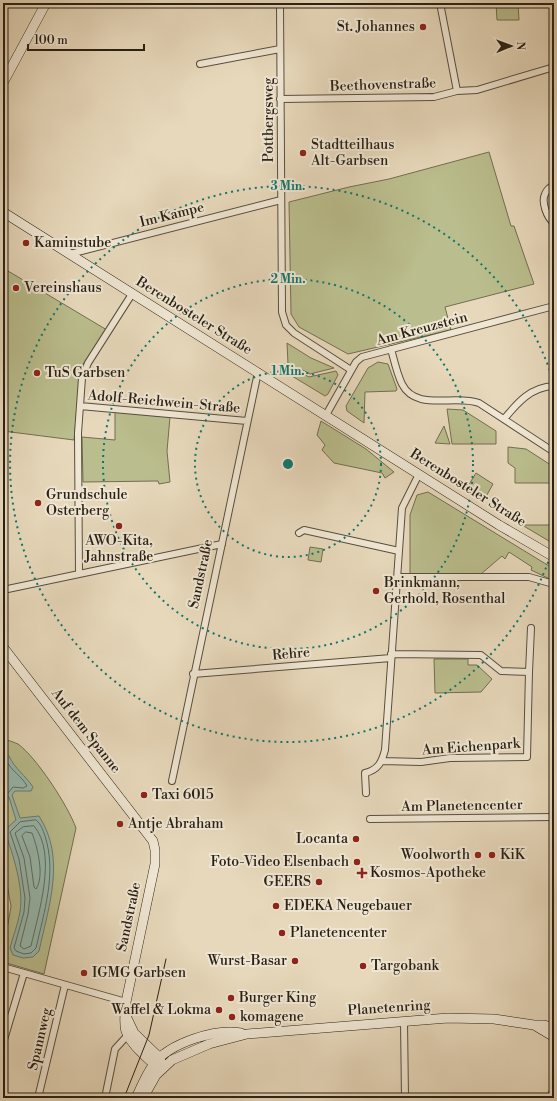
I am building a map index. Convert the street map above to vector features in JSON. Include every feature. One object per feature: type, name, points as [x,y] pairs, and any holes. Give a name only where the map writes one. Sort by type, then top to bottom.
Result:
[{"type":"street","points":[[3,82],[46,3]]},
{"type":"street","name":"Pottbergsweg","points":[[280,3],[283,319],[294,333],[351,370]]},
{"type":"street","points":[[440,3],[458,91]]},
{"type":"street","points":[[200,64],[280,49]]},
{"type":"street","name":"Beethovenstraße","points":[[280,99],[432,97],[458,91],[477,90],[554,67]]},
{"type":"street","points":[[554,185],[547,190],[544,197],[548,218],[554,223]]},
{"type":"street","name":"Im Kampe","points":[[70,254],[281,200]]},
{"type":"street","name":"Berenbosteler Straße","points":[[3,212],[419,474],[554,557]]},
{"type":"street","points":[[79,573],[78,433],[80,387],[85,368],[132,294]]},
{"type":"street","name":"Am Kreuzstein","points":[[326,415],[356,362],[362,358],[554,306]]},
{"type":"street","points":[[391,349],[402,384],[409,394],[419,400],[470,400],[504,419],[554,452]]},
{"type":"street","name":"Sandstraße","points":[[172,782],[193,674],[258,372]]},
{"type":"street","points":[[504,419],[525,395],[543,388],[554,386]]},
{"type":"street","name":"Adolf-Reichwein-Straße","points":[[80,406],[247,421]]},
{"type":"street","points":[[366,793],[365,773],[377,768],[382,761],[385,750],[402,508],[419,474]]},
{"type":"street","points":[[299,533],[304,530],[399,551]]},
{"type":"street","points":[[3,590],[222,544]]},
{"type":"street","points":[[396,577],[529,576],[550,583]]},
{"type":"street","name":"Am Eichenpark","points":[[382,761],[421,762],[450,758],[527,757],[531,628]]},
{"type":"street","name":"Auf dem Spanne","points":[[3,647],[148,833]]},
{"type":"street","points":[[391,656],[481,655],[501,671],[530,672]]},
{"type":"street","name":"Rehre","points":[[193,674],[391,656]]},
{"type":"street","name":"Am Planetencenter","points":[[370,819],[554,817]]},
{"type":"street","name":"Sandstraße","points":[[127,1036],[124,1025],[125,1007],[156,858],[155,846],[148,833]]},
{"type":"street","points":[[3,890],[3,918]]},
{"type":"street","points":[[3,967],[65,985],[125,1007],[134,1033],[162,1068]]},
{"type":"street","points":[[3,1043],[24,973]]},
{"type":"street","name":"Spannweg","points":[[38,1098],[65,985]]},
{"type":"street","name":"Planetenring","points":[[143,1098],[162,1068],[172,1060],[209,1044],[247,1034],[448,1018],[508,1020],[534,1025],[544,1025],[554,1028]]},
{"type":"street","points":[[404,1021],[405,1098]]},
{"type":"street","name":"Planetenring","points":[[534,1025],[554,1037]]},
{"type":"street","name":"Planetenring","points":[[136,1098],[156,1061],[174,1048],[206,1036],[233,1032],[247,1034]]},
{"type":"street","points":[[105,1098],[115,1050],[127,1036],[156,1061]]},
{"type":"street","points":[[551,1098],[554,1092]]},
{"type":"green space","points":[[496,3],[518,3],[519,20],[497,20]]},
{"type":"green space","points":[[489,152],[511,226],[514,226],[534,284],[445,307],[451,330],[348,354],[299,327],[291,314],[289,202],[389,179]]},
{"type":"green space","name":"TuS Garbsen","points":[[3,268],[107,330],[81,367],[74,440],[3,431]]},
{"type":"green space","points":[[287,343],[311,358],[334,368],[310,374],[299,368],[284,371],[280,368],[280,364],[288,364]]},
{"type":"green space","points":[[378,362],[388,364],[397,389],[396,391],[365,392],[364,423],[347,411],[346,406],[368,368]]},
{"type":"green space","points":[[297,371],[309,377],[336,371],[338,375],[328,394],[325,396],[287,373]]},
{"type":"green space","points":[[447,409],[463,410],[496,431],[496,444],[452,444]]},
{"type":"green space","points":[[115,412],[170,417],[167,451],[170,482],[159,484],[158,481],[83,482],[82,437],[115,440]]},
{"type":"green space","points":[[321,421],[366,449],[394,472],[385,478],[382,473],[334,463],[322,450],[325,445],[317,435]]},
{"type":"green space","points":[[444,426],[450,444],[435,443]]},
{"type":"green space","points":[[508,447],[526,449],[554,467],[554,483],[515,483],[515,468],[508,463]]},
{"type":"green space","points":[[476,473],[493,484],[483,502],[465,491]]},
{"type":"green space","points":[[428,492],[554,569],[554,581],[531,570],[532,567],[509,552],[505,559],[502,556],[481,574],[410,575],[410,515],[417,495]]},
{"type":"green space","points":[[522,525],[554,525],[554,544]]},
{"type":"green space","points":[[310,547],[323,549],[321,562],[308,560]]},
{"type":"green space","points":[[434,659],[468,659],[468,665],[477,665],[492,679],[481,692],[435,693]]},
{"type":"green space","points":[[3,739],[18,744],[34,760],[59,795],[76,828],[44,974],[3,962],[3,934],[8,924],[11,906],[3,863]]},
{"type":"water","points":[[3,754],[9,756],[14,765],[33,787],[31,791],[15,791],[12,795],[20,818],[39,816],[47,832],[52,848],[54,865],[51,899],[39,951],[33,957],[23,958],[13,955],[10,948],[18,921],[21,902],[17,871],[5,832],[16,820],[9,797],[3,796]]},
{"type":"tram line","points":[[124,1098],[149,1035],[166,959]]},
{"type":"place","name":"St. Johannes","points":[[423,27]]},
{"type":"place","name":"Stadtteilhaus Alt-Garbsen","points":[[303,153]]},
{"type":"place","name":"Kaminstube","points":[[26,243]]},
{"type":"place","name":"Vereinshaus","points":[[16,288]]},
{"type":"place","name":"TuS Garbsen","points":[[37,373]]},
{"type":"place","name":"Grundschule Osterberg","points":[[38,503]]},
{"type":"place","name":"AWO-Kita, Jahnstraße","points":[[119,526]]},
{"type":"place","name":"Brinkmann, Gerhold, Rosenthal","points":[[376,591]]},
{"type":"place","name":"Taxi 6015","points":[[144,795]]},
{"type":"place","name":"Antje Abraham","points":[[120,824]]},
{"type":"place","name":"Locanta","points":[[356,839]]},
{"type":"place","name":"Woolworth","points":[[478,855]]},
{"type":"place","name":"KiK","points":[[492,855]]},
{"type":"place","name":"Foto-Video Elsenbach","points":[[357,862]]},
{"type":"place","name":"Kosmos-Apotheke","points":[[362,873]]},
{"type":"place","name":"GEERS","points":[[319,882]]},
{"type":"place","name":"EDEKA Neugebauer","points":[[276,906]]},
{"type":"place","name":"Planetencenter","points":[[282,933]]},
{"type":"place","name":"Wurst-Basar","points":[[295,961]]},
{"type":"place","name":"Targobank","points":[[363,966]]},
{"type":"place","name":"IGMG Garbsen","points":[[84,973]]},
{"type":"place","name":"Burger King","points":[[231,998]]},
{"type":"place","name":"Waffel & Lokma","points":[[219,1010]]},
{"type":"place","name":"komagene","points":[[232,1017]]}]
